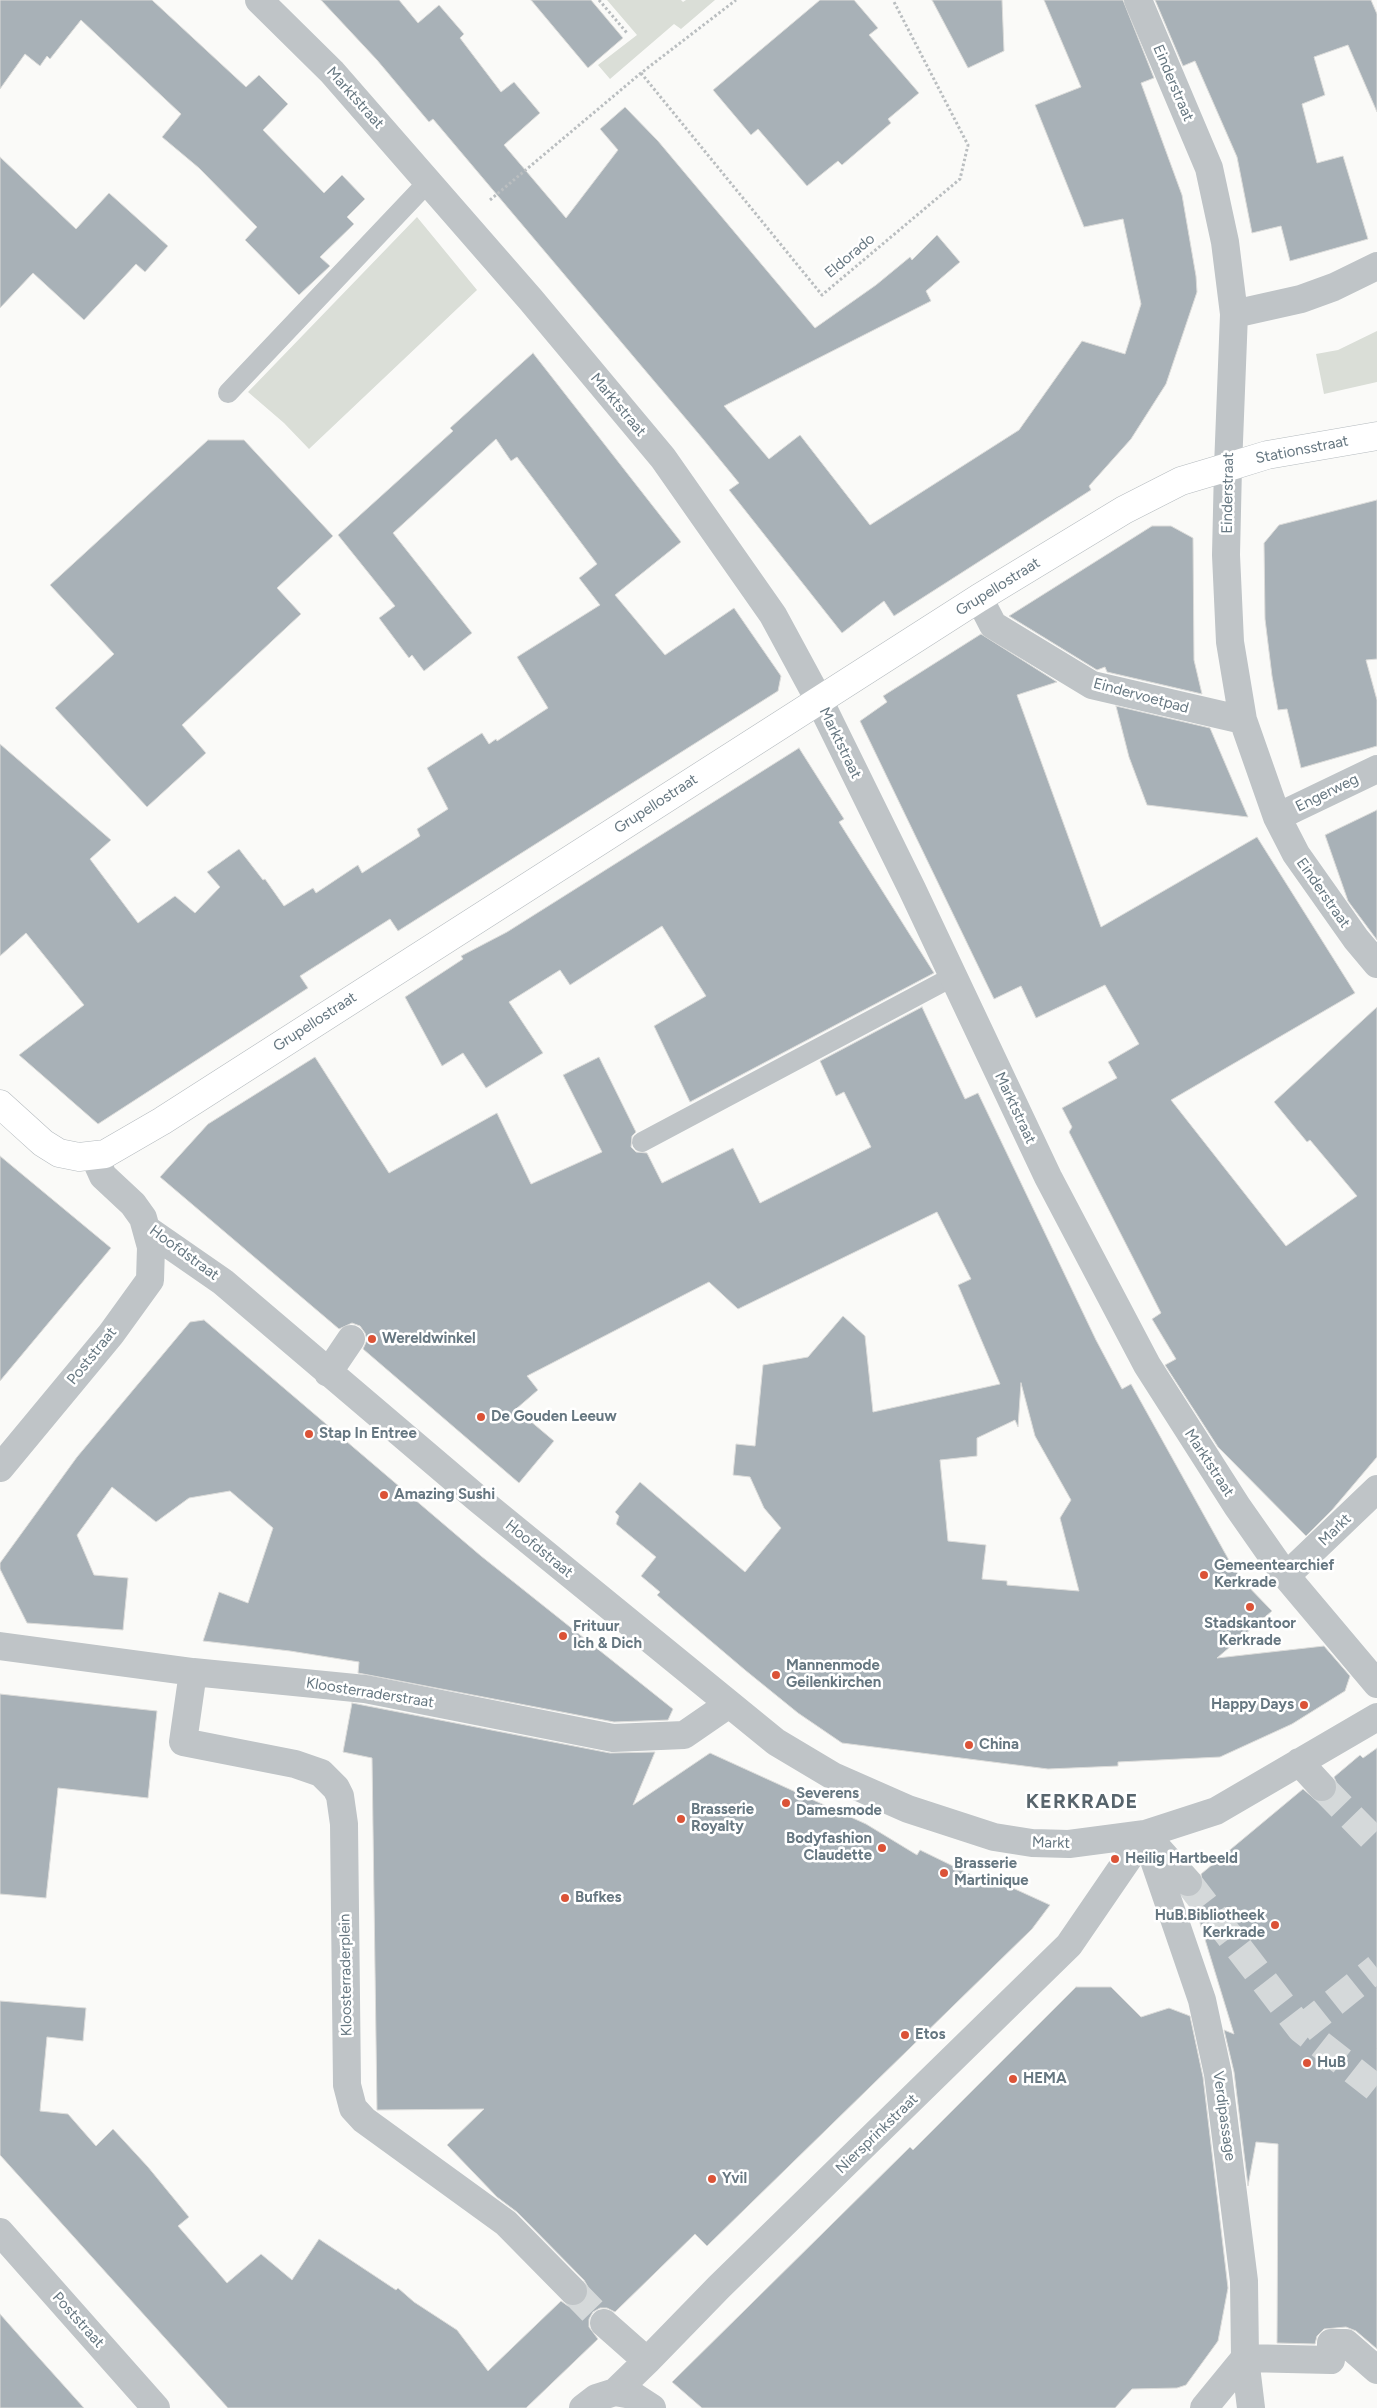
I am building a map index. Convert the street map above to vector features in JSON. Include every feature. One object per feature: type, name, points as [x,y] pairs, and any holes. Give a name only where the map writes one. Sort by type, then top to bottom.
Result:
[{"type":"main road","name":"Stationsstraat","points":[[1228,467],[1267,456],[1377,436]]},
{"type":"main road","name":"Grupellostraat","points":[[94,1156],[119,1147],[162,1121],[979,598],[1124,510],[1181,481],[1228,467]]},
{"type":"main road","points":[[0,1104],[51,1149],[67,1155],[94,1156]]},
{"type":"street","name":"Marktstraat","points":[[259,0],[332,72],[531,300],[663,458],[773,615],[819,700],[954,976],[1048,1177],[1147,1364],[1236,1506],[1286,1576]]},
{"type":"street","name":"Einderstraat","points":[[1138,0],[1210,168],[1225,242],[1234,314],[1226,555],[1230,642],[1243,720],[1277,817],[1296,854],[1356,939],[1377,964]]},
{"type":"street","points":[[1234,314],[1301,299],[1334,288],[1377,266]]},
{"type":"street","name":"Eindervoetpad","points":[[979,598],[993,625],[1092,685],[1243,720]]},
{"type":"street","name":"Engerweg","points":[[1277,817],[1377,769]]},
{"type":"street","name":"Hoofdstraat","points":[[94,1156],[103,1176],[138,1210],[148,1230],[223,1282],[328,1373],[729,1704]]},
{"type":"street","name":"Poststraat","points":[[0,1468],[111,1334],[145,1289],[150,1280],[152,1264],[148,1230]]},
{"type":"street","points":[[328,1373],[352,1339]]},
{"type":"street","name":"Markt","points":[[1286,1576],[1377,1489]]},
{"type":"street","points":[[1286,1576],[1377,1684]]},
{"type":"street","name":"Kloosterraderstraat","points":[[0,1646],[193,1672],[365,1689],[613,1738],[684,1735],[729,1704]]},
{"type":"street","name":"Kloosterraderplein","points":[[193,1672],[183,1742],[295,1764],[321,1773],[336,1788],[340,1796],[344,1824],[348,2085],[352,2108],[364,2120],[506,2223],[573,2291]]},
{"type":"street","name":"Markt","points":[[729,1704],[776,1742],[833,1776],[908,1809],[994,1837],[1032,1843],[1069,1844],[1145,1834],[1216,1811],[1377,1717]]},
{"type":"street","points":[[1299,1762],[1322,1787]]},
{"type":"street","points":[[1145,1834],[1188,1882]]},
{"type":"street","name":"Niersprinkstraat","points":[[583,2408],[596,2398],[615,2392],[719,2287],[1069,1946],[1145,1834]]},
{"type":"street","name":"Verdipassage","points":[[1145,1834],[1202,2000],[1218,2074],[1244,2281],[1245,2358],[1250,2408]]},
{"type":"street","name":"Poststraat","points":[[0,2232],[156,2408]]},
{"type":"street","points":[[604,2323],[647,2361]]},
{"type":"street","points":[[1204,2408],[1245,2358],[1331,2360],[1331,2343],[1346,2343],[1377,2370]]},
{"type":"street","points":[[615,2392],[632,2395],[652,2408]]},
{"type":"lane","points":[[228,393],[428,182]]},
{"type":"lane","points":[[642,1142],[954,976]]},
{"type":"path","points":[[600,0],[627,33]]},
{"type":"path","points":[[463,223],[641,73],[736,0]]},
{"type":"path","name":"Eldorado","points":[[641,73],[822,295],[960,178],[968,145],[893,0]]},
{"type":"shaded area","points":[[607,0],[681,0],[683,2],[686,0],[715,0],[681,29],[674,24],[610,79],[598,65],[637,35]]},
{"type":"shaded area","points":[[417,217],[477,290],[309,449],[284,423],[248,392]]},
{"type":"shaded area","points":[[1377,331],[1377,382],[1324,394],[1316,354],[1338,350]]},
{"type":"building","points":[[0,0],[152,0],[246,87],[259,75],[288,104],[263,130],[324,193],[342,175],[365,199],[347,217],[354,224],[320,257],[330,266],[299,295],[245,240],[257,227],[199,168],[162,137],[181,114],[81,20],[50,59],[47,56],[40,66],[25,54],[0,89]]},
{"type":"building","points":[[321,0],[399,0],[418,23],[439,5],[464,34],[460,38],[501,92],[514,82],[540,113],[504,145],[566,218],[618,150],[600,129],[625,107],[658,141],[815,328],[876,285],[910,257],[912,260],[937,235],[960,262],[926,291],[931,301],[724,406],[769,459],[800,435],[870,525],[1019,430],[1082,341],[1125,354],[1141,304],[1123,219],[1084,227],[1035,105],[1081,87],[1044,0],[1123,0],[1154,78],[1141,83],[1182,195],[1196,276],[1197,292],[1166,384],[1131,439],[1089,486],[1091,490],[894,616],[884,601],[842,633],[729,490],[739,483],[703,439],[433,119],[429,122],[377,60]]},
{"type":"building","points":[[531,0],[591,0],[623,38],[588,68]]},
{"type":"building","points":[[820,0],[854,0],[878,28],[869,35],[919,93],[888,119],[891,123],[842,165],[838,161],[807,186],[758,129],[751,135],[713,90]]},
{"type":"building","points":[[932,0],[1002,0],[1004,51],[968,68]]},
{"type":"building","points":[[1155,0],[1371,0],[1377,14],[1377,112],[1348,45],[1314,57],[1325,95],[1302,104],[1317,163],[1343,156],[1368,239],[1290,261],[1281,226],[1252,233],[1237,157],[1195,61],[1183,66]]},
{"type":"building","points":[[0,157],[76,229],[109,193],[168,246],[145,272],[136,264],[84,320],[33,273],[0,308]]},
{"type":"building","points":[[533,353],[681,542],[615,595],[665,655],[734,608],[781,676],[778,691],[398,931],[390,919],[300,976],[308,988],[98,1124],[19,1055],[84,1005],[26,933],[0,956],[0,744],[111,840],[90,859],[138,923],[175,896],[195,913],[220,887],[207,872],[239,849],[263,880],[265,879],[284,906],[313,888],[316,893],[358,865],[362,873],[420,836],[417,829],[448,809],[427,768],[482,733],[489,744],[496,739],[497,741],[548,708],[517,657],[600,605],[579,578],[597,564],[517,457],[511,461],[496,439],[393,533],[472,633],[424,671],[412,655],[409,658],[379,618],[395,606],[338,535],[453,431],[450,428]]},
{"type":"building","points":[[208,440],[244,440],[333,536],[277,588],[301,614],[182,725],[206,753],[147,807],[55,708],[114,654],[50,585]]},
{"type":"building","points":[[1377,500],[1377,659],[1366,660],[1377,700],[1377,746],[1301,768],[1287,709],[1278,710],[1272,676],[1265,619],[1264,543],[1279,525]]},
{"type":"building","points":[[1152,526],[1171,526],[1193,538],[1194,660],[1202,694],[1107,672],[1105,667],[1097,670],[1009,616]]},
{"type":"building","points":[[981,634],[1057,682],[1017,695],[1101,927],[1257,837],[1355,993],[1171,1100],[1286,1246],[1357,1196],[1310,1140],[1307,1142],[1274,1102],[1377,1007],[1377,1457],[1332,1510],[1306,1536],[1218,1447],[1165,1365],[1176,1359],[1152,1319],[1161,1313],[1069,1132],[1072,1127],[1062,1108],[1117,1078],[1108,1062],[1139,1044],[1105,985],[1036,1018],[1021,986],[994,999],[860,721],[887,702],[883,696]]},
{"type":"building","points":[[1116,706],[1210,728],[1248,817],[1147,805],[1129,757]]},
{"type":"building","points":[[799,748],[844,819],[839,822],[934,973],[690,1102],[654,1026],[706,996],[662,926],[570,985],[560,970],[509,1002],[543,1053],[486,1088],[463,1053],[442,1066],[405,997],[463,959],[461,956],[507,932]]},
{"type":"building","points":[[1377,810],[1377,940],[1348,901],[1325,835]]},
{"type":"building","points":[[922,1007],[965,1099],[978,1093],[1096,1340],[1122,1389],[1131,1384],[1230,1562],[1242,1580],[1272,1611],[1217,1658],[1324,1646],[1350,1676],[1345,1691],[1292,1724],[1220,1757],[1118,1762],[1118,1766],[1048,1769],[842,1743],[798,1713],[657,1595],[660,1592],[641,1576],[656,1557],[616,1524],[619,1516],[615,1512],[640,1482],[745,1572],[781,1528],[764,1508],[750,1477],[733,1475],[736,1444],[755,1446],[763,1365],[808,1357],[843,1316],[865,1336],[873,1412],[1000,1384],[958,1285],[971,1279],[937,1212],[738,1309],[709,1282],[527,1376],[538,1390],[516,1409],[554,1441],[519,1483],[363,1349],[367,1340],[360,1326],[352,1323],[339,1329],[160,1177],[208,1124],[315,1057],[389,1173],[497,1113],[531,1184],[602,1152],[563,1075],[599,1057],[636,1132],[632,1136],[631,1147],[636,1152],[647,1153],[662,1183],[733,1148],[760,1203],[871,1147],[844,1092],[836,1096],[820,1061]],"holes":[[[1021,1383],[1035,1436],[1071,1500],[1060,1518],[1079,1591],[1007,1585],[1007,1581],[982,1579],[986,1545],[948,1541],[940,1460],[977,1456],[977,1438],[1015,1420],[1018,1427]]]},
{"type":"building","points":[[0,1156],[111,1248],[0,1381]]},
{"type":"building","points":[[204,1320],[481,1556],[673,1709],[668,1720],[614,1722],[358,1673],[359,1662],[290,1651],[203,1641],[219,1592],[248,1603],[273,1528],[230,1491],[189,1498],[156,1522],[112,1487],[77,1535],[94,1575],[128,1578],[123,1630],[27,1623],[0,1569],[0,1563],[77,1457],[190,1322]]},
{"type":"building","points":[[0,1694],[157,1711],[148,1798],[58,1788],[46,1898],[0,1894]]},
{"type":"building","points":[[352,1703],[610,1753],[655,1752],[633,1805],[710,1753],[866,1824],[917,1855],[920,1850],[990,1884],[993,1879],[1050,1905],[1032,1929],[707,2246],[695,2234],[615,2312],[607,2308],[600,2308],[593,2312],[589,2319],[589,2327],[598,2339],[526,2408],[228,2408],[0,2155],[0,2001],[86,2008],[83,2041],[47,2037],[40,2111],[68,2114],[96,2146],[113,2129],[148,2167],[189,2217],[178,2226],[227,2283],[261,2254],[292,2280],[319,2239],[396,2290],[398,2288],[414,2302],[457,2330],[488,2371],[561,2301],[568,2306],[576,2306],[584,2302],[588,2295],[588,2287],[584,2280],[517,2212],[497,2197],[447,2145],[484,2109],[377,2110],[372,1758],[343,1752]]},
{"type":"building","name":"HuB","points":[[1377,1748],[1377,2349],[1356,2331],[1346,2327],[1324,2329],[1317,2336],[1315,2344],[1277,2343],[1278,2144],[1256,2142],[1248,2186],[1234,2072],[1224,2030],[1234,2034],[1192,1897],[1199,1893],[1203,1887],[1201,1874],[1303,1789],[1318,1802],[1326,1802],[1332,1799],[1337,1791],[1334,1777],[1360,1755],[1363,1758]]},
{"type":"building","points":[[1076,1987],[1111,1987],[1141,2017],[1169,2008],[1190,2016],[1203,2077],[1228,2288],[1218,2341],[1186,2385],[1177,2388],[1132,2389],[1115,2408],[702,2408],[672,2382],[910,2147],[913,2150]]},
{"type":"building","points":[[0,2314],[31,2349],[84,2408],[0,2408]]},
{"type":"tunnel","points":[[1322,1787],[1377,1843]]},
{"type":"tunnel","points":[[1188,1882],[1301,2029],[1377,2089]]},
{"type":"tunnel","points":[[1301,2029],[1377,1968]]},
{"type":"tunnel","points":[[573,2291],[604,2323]]},
{"type":"place","name":"Wereldwinkel","points":[[372,1339]]},
{"type":"place","name":"De Gouden Leeuw","points":[[481,1417]]},
{"type":"place","name":"Stap In Entree","points":[[309,1434]]},
{"type":"place","name":"Amazing Sushi","points":[[384,1495]]},
{"type":"place","name":"Gemeentearchief Kerkrade","points":[[1204,1575]]},
{"type":"place","name":"Stadskantoor Kerkrade","points":[[1250,1607]]},
{"type":"place","name":"Frituur Ich & Dich","points":[[563,1636]]},
{"type":"place","name":"Mannenmode Geilenkirchen","points":[[776,1675]]},
{"type":"place","name":"Happy Days","points":[[1304,1705]]},
{"type":"place","name":"China","points":[[969,1745]]},
{"type":"place","name":"Severens Damesmode","points":[[786,1803]]},
{"type":"place","name":"Brasserie Royalty","points":[[681,1819]]},
{"type":"place","name":"Bodyfashion Claudette","points":[[882,1848]]},
{"type":"place","name":"Heilig Hartbeeld","points":[[1115,1859]]},
{"type":"place","name":"Brasserie Martinique","points":[[944,1873]]},
{"type":"place","name":"Bufkes","points":[[565,1898]]},
{"type":"place","name":"HuB.Bibliotheek Kerkrade","points":[[1275,1925]]},
{"type":"place","name":"Etos","points":[[905,2035]]},
{"type":"place","name":"HuB","points":[[1307,2063]]},
{"type":"place","name":"HEMA","points":[[1013,2079]]},
{"type":"place","name":"Yvil","points":[[712,2179]]},
{"type":"district","name":"KERKRADE","points":[[1082,1802]]}]
